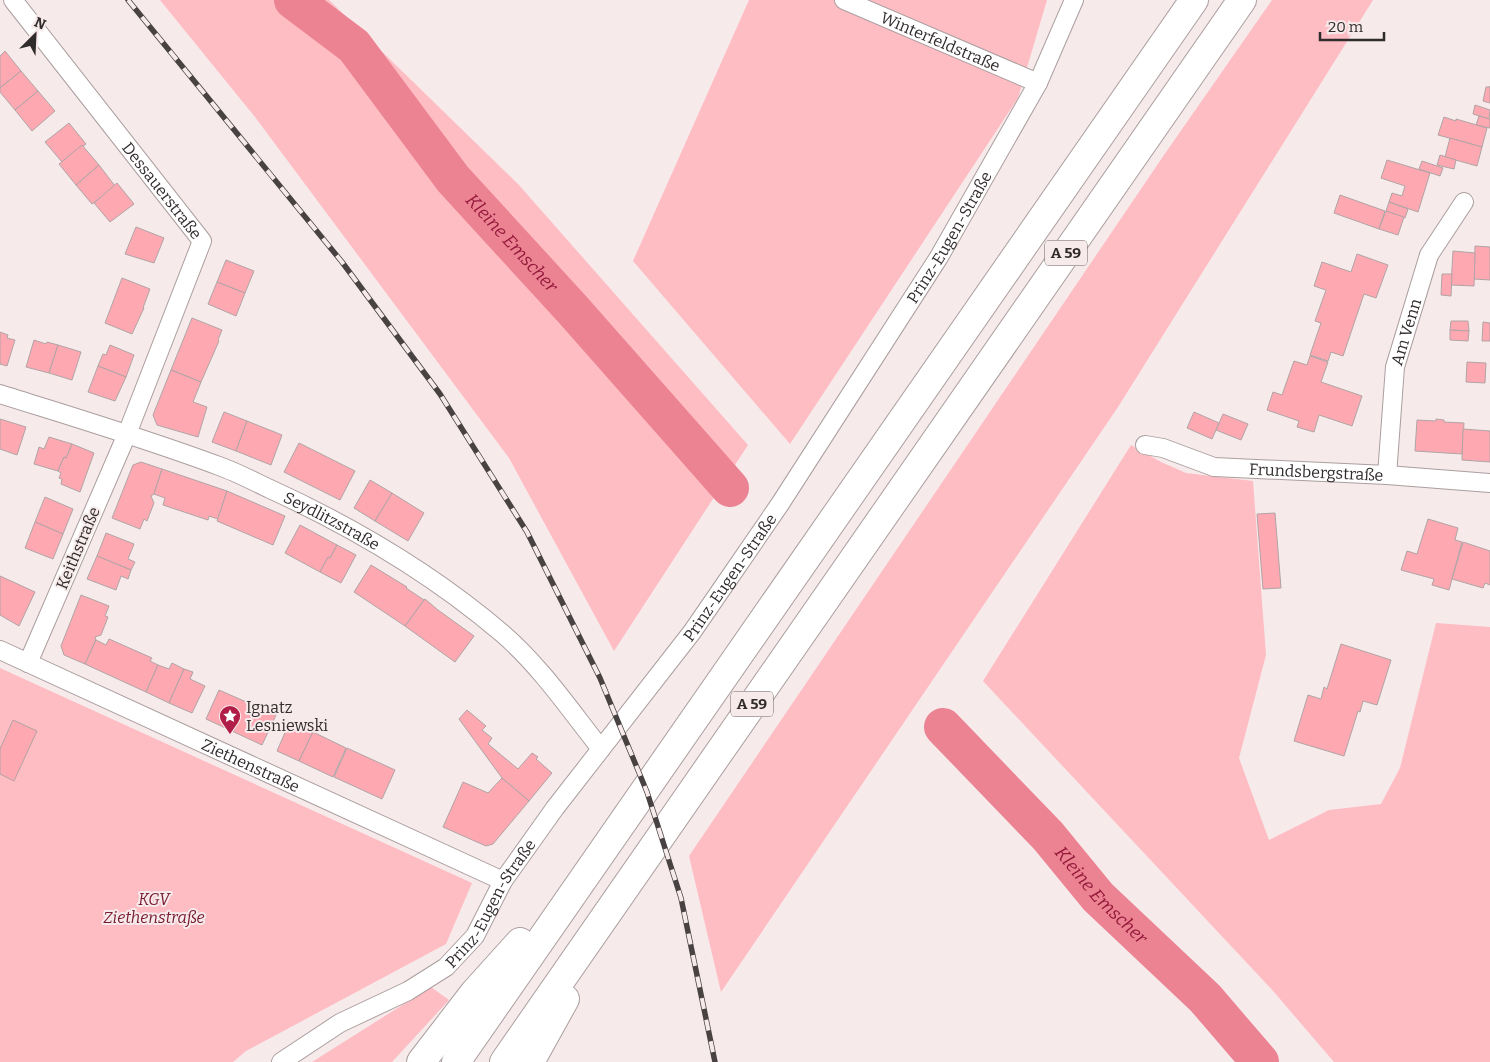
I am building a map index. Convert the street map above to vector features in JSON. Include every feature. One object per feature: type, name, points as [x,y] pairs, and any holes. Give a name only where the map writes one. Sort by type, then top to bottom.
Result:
[{"type":"highway","name":"A 59","points":[[456,1062],[1194,0]]},
{"type":"highway","name":"A 59","points":[[504,1062],[1242,0]]},
{"type":"highway","points":[[421,1062],[474,993],[598,856]]},
{"type":"highway","points":[[530,1062],[616,902]]},
{"type":"street","name":"Dessauerstraße","points":[[13,0],[202,240],[127,434]]},
{"type":"street","name":"Winterfeldstraße","points":[[844,0],[1038,83]]},
{"type":"street","name":"Prinz-Eugen-Straße","points":[[280,1062],[340,1023],[408,991],[446,967],[475,936],[503,881],[601,749],[692,632],[774,511],[939,257],[1038,83],[1074,0]]},
{"type":"street","name":"Am Venn","points":[[1387,475],[1395,367],[1429,255],[1464,202]]},
{"type":"street","name":"Seydlitzstraße","points":[[0,394],[220,466],[300,503],[376,544],[460,600],[504,636],[539,670],[601,749]]},
{"type":"street","name":"Keithstraße","points":[[28,663],[127,434]]},
{"type":"street","name":"Frundsbergstraße","points":[[1145,445],[1163,448],[1214,467],[1387,475],[1490,483]]},
{"type":"street","name":"Ziethenstraße","points":[[0,650],[503,881]]},
{"type":"green space","points":[[160,0],[329,0],[518,184],[748,445],[614,651],[509,458],[255,117]]},
{"type":"green space","points":[[749,0],[1047,0],[1018,98],[790,444],[633,261]]},
{"type":"green space","points":[[1272,0],[1373,0],[1118,407],[721,992],[689,856],[1164,155]]},
{"type":"green space","points":[[1131,445],[1161,462],[1186,473],[1253,481],[1266,655],[1239,758],[1269,840],[1329,810],[1381,804],[1400,768],[1436,623],[1490,627],[1490,1062],[1334,1062],[1274,992],[983,681]]},
{"type":"green space","name":"KGV Ziethenstraße","points":[[0,668],[472,883],[446,944],[246,1051],[233,1062],[0,1062]]},
{"type":"green space","points":[[431,987],[449,1000],[392,1062],[312,1062]]},
{"type":"building","points":[[5,51],[21,71],[0,88],[0,56]]},
{"type":"building","points":[[21,71],[38,91],[15,110],[0,92],[0,88]]},
{"type":"building","points":[[1486,87],[1490,87],[1490,103],[1483,101]]},
{"type":"building","points":[[38,91],[55,111],[32,131],[15,110]]},
{"type":"building","points":[[1475,105],[1490,110],[1489,119],[1473,114]]},
{"type":"building","points":[[1479,116],[1490,119],[1490,128],[1476,125]]},
{"type":"building","points":[[1444,117],[1487,128],[1482,147],[1438,135]]},
{"type":"building","points":[[69,123],[86,144],[62,162],[45,142]]},
{"type":"building","points":[[1450,138],[1482,147],[1477,166],[1445,157]]},
{"type":"building","points":[[82,145],[99,165],[76,185],[59,164]]},
{"type":"building","points":[[1440,155],[1456,160],[1454,169],[1437,165]]},
{"type":"building","points":[[1387,160],[1430,173],[1418,212],[1389,202],[1392,193],[1402,196],[1405,186],[1381,178]]},
{"type":"building","points":[[1422,161],[1443,168],[1440,176],[1419,169]]},
{"type":"building","points":[[99,165],[115,186],[92,204],[76,185]]},
{"type":"building","points":[[117,183],[134,204],[110,222],[94,203]]},
{"type":"building","points":[[1340,195],[1385,211],[1379,229],[1334,213]]},
{"type":"building","points":[[1389,202],[1408,209],[1405,218],[1386,211]]},
{"type":"building","points":[[1386,211],[1404,217],[1398,235],[1379,229]]},
{"type":"building","points":[[136,227],[164,238],[154,263],[125,254]]},
{"type":"building","points":[[1475,246],[1490,247],[1490,280],[1474,279]]},
{"type":"building","points":[[1453,251],[1475,253],[1474,286],[1451,285]]},
{"type":"building","points":[[1357,254],[1388,265],[1376,298],[1364,294],[1343,356],[1331,352],[1328,361],[1310,355],[1321,323],[1315,321],[1326,290],[1314,286],[1322,262],[1351,272]]},
{"type":"building","points":[[226,260],[254,271],[245,293],[217,282]]},
{"type":"building","points":[[1442,274],[1452,274],[1451,296],[1441,295]]},
{"type":"building","points":[[122,278],[150,289],[132,334],[105,323]]},
{"type":"building","points":[[217,282],[245,293],[236,316],[208,304]]},
{"type":"building","points":[[192,318],[222,330],[201,382],[171,370]]},
{"type":"building","points":[[1451,321],[1468,321],[1469,331],[1450,330]]},
{"type":"building","points":[[1483,322],[1490,323],[1490,341],[1482,341]]},
{"type":"building","points":[[1450,330],[1469,331],[1468,341],[1450,340]]},
{"type":"building","points":[[0,332],[8,335],[7,338],[15,340],[7,366],[0,364]]},
{"type":"building","points":[[34,340],[58,345],[49,373],[26,367]]},
{"type":"building","points":[[58,345],[81,352],[72,380],[49,373]]},
{"type":"building","points":[[110,345],[134,355],[126,377],[98,366],[103,354],[106,355]]},
{"type":"building","points":[[1310,356],[1328,362],[1321,382],[1362,396],[1352,426],[1319,415],[1314,432],[1297,427],[1299,421],[1267,410],[1273,392],[1282,395],[1294,361],[1307,365]]},
{"type":"building","points":[[1467,362],[1486,363],[1485,383],[1466,382]]},
{"type":"building","points":[[98,366],[126,377],[115,401],[88,392]]},
{"type":"building","points":[[171,370],[201,382],[193,402],[207,407],[198,437],[157,425],[153,415]]},
{"type":"building","points":[[224,412],[247,421],[236,451],[212,442]]},
{"type":"building","points":[[1194,412],[1219,423],[1212,439],[1187,428]]},
{"type":"building","points":[[1223,414],[1248,424],[1241,440],[1216,430]]},
{"type":"building","points":[[0,419],[26,427],[17,455],[0,449]]},
{"type":"building","points":[[1436,419],[1444,420],[1444,422],[1464,423],[1462,454],[1415,451],[1417,420],[1436,421]]},
{"type":"building","points":[[247,421],[282,435],[271,465],[236,451]]},
{"type":"building","points":[[1463,429],[1490,431],[1490,462],[1462,460]]},
{"type":"building","points":[[49,437],[72,444],[58,471],[34,464],[39,447],[44,449]]},
{"type":"building","points":[[299,443],[355,471],[340,500],[284,472]]},
{"type":"building","points":[[72,444],[94,453],[80,492],[61,484],[62,479],[59,478],[61,473],[58,471]]},
{"type":"building","points":[[141,462],[162,469],[154,494],[151,496],[154,503],[147,521],[144,519],[140,529],[112,518],[133,465]]},
{"type":"building","points":[[162,469],[227,491],[218,519],[209,516],[208,520],[163,505],[165,498],[154,494]]},
{"type":"building","points":[[370,480],[392,493],[375,521],[354,508]]},
{"type":"building","points":[[227,491],[285,516],[273,545],[217,521]]},
{"type":"building","points":[[392,493],[424,513],[408,541],[375,521]]},
{"type":"building","points":[[45,497],[73,509],[63,534],[35,522]]},
{"type":"building","points":[[1275,513],[1281,588],[1263,589],[1257,514]]},
{"type":"building","points":[[1428,519],[1458,528],[1455,540],[1462,542],[1449,590],[1432,585],[1434,579],[1401,570],[1407,551],[1417,554]]},
{"type":"building","points":[[35,522],[63,534],[53,559],[25,548]]},
{"type":"building","points":[[300,525],[337,545],[320,572],[285,553]]},
{"type":"building","points":[[106,533],[134,544],[128,559],[135,562],[131,570],[97,556]]},
{"type":"building","points":[[1463,542],[1490,551],[1490,585],[1485,583],[1483,588],[1452,579]]},
{"type":"building","points":[[337,545],[356,555],[341,583],[320,572]]},
{"type":"building","points":[[97,556],[131,570],[128,579],[121,576],[116,590],[87,579]]},
{"type":"building","points":[[371,565],[424,600],[405,626],[354,592]]},
{"type":"building","points":[[0,576],[35,592],[19,626],[0,615]]},
{"type":"building","points":[[81,595],[109,606],[105,616],[108,617],[101,635],[95,637],[96,640],[85,664],[64,655],[61,646]]},
{"type":"building","points":[[425,599],[474,636],[455,662],[405,626]]},
{"type":"building","points":[[109,639],[152,658],[150,661],[158,665],[146,692],[85,664],[96,640],[106,645]]},
{"type":"building","points":[[1341,644],[1391,660],[1377,705],[1363,701],[1360,712],[1358,711],[1344,756],[1294,741],[1308,695],[1321,699],[1324,687],[1327,689]]},
{"type":"building","points":[[172,663],[184,669],[169,703],[146,692],[158,665],[169,669]]},
{"type":"building","points":[[184,669],[193,672],[190,679],[205,686],[192,713],[169,703]]},
{"type":"building","points":[[219,690],[276,715],[262,745],[206,719]]},
{"type":"building","points":[[467,710],[486,726],[482,730],[492,738],[488,744],[518,769],[532,753],[552,773],[529,801],[502,778],[459,719]]},
{"type":"building","points":[[13,720],[37,731],[14,781],[0,774],[0,749]]},
{"type":"building","points":[[290,721],[313,732],[299,761],[277,751]]},
{"type":"building","points":[[313,732],[346,748],[333,777],[299,761]]},
{"type":"building","points":[[347,748],[395,770],[382,799],[334,777]]},
{"type":"building","points":[[502,778],[529,801],[493,844],[486,846],[443,827],[463,782],[488,793]]},
{"type":"waterway","name":"Kleine Emscher","points":[[293,0],[354,46],[453,179],[573,310],[730,488]]},
{"type":"waterway","name":"Kleine Emscher","points":[[943,727],[1048,836],[1098,897],[1205,998],[1260,1062]]},
{"type":"railway","points":[[128,0],[342,262],[440,394],[527,532],[600,678],[647,792],[681,898],[715,1062]]},
{"type":"place","name":"Ignatz Lesniewski","points":[[230,735]]}]
